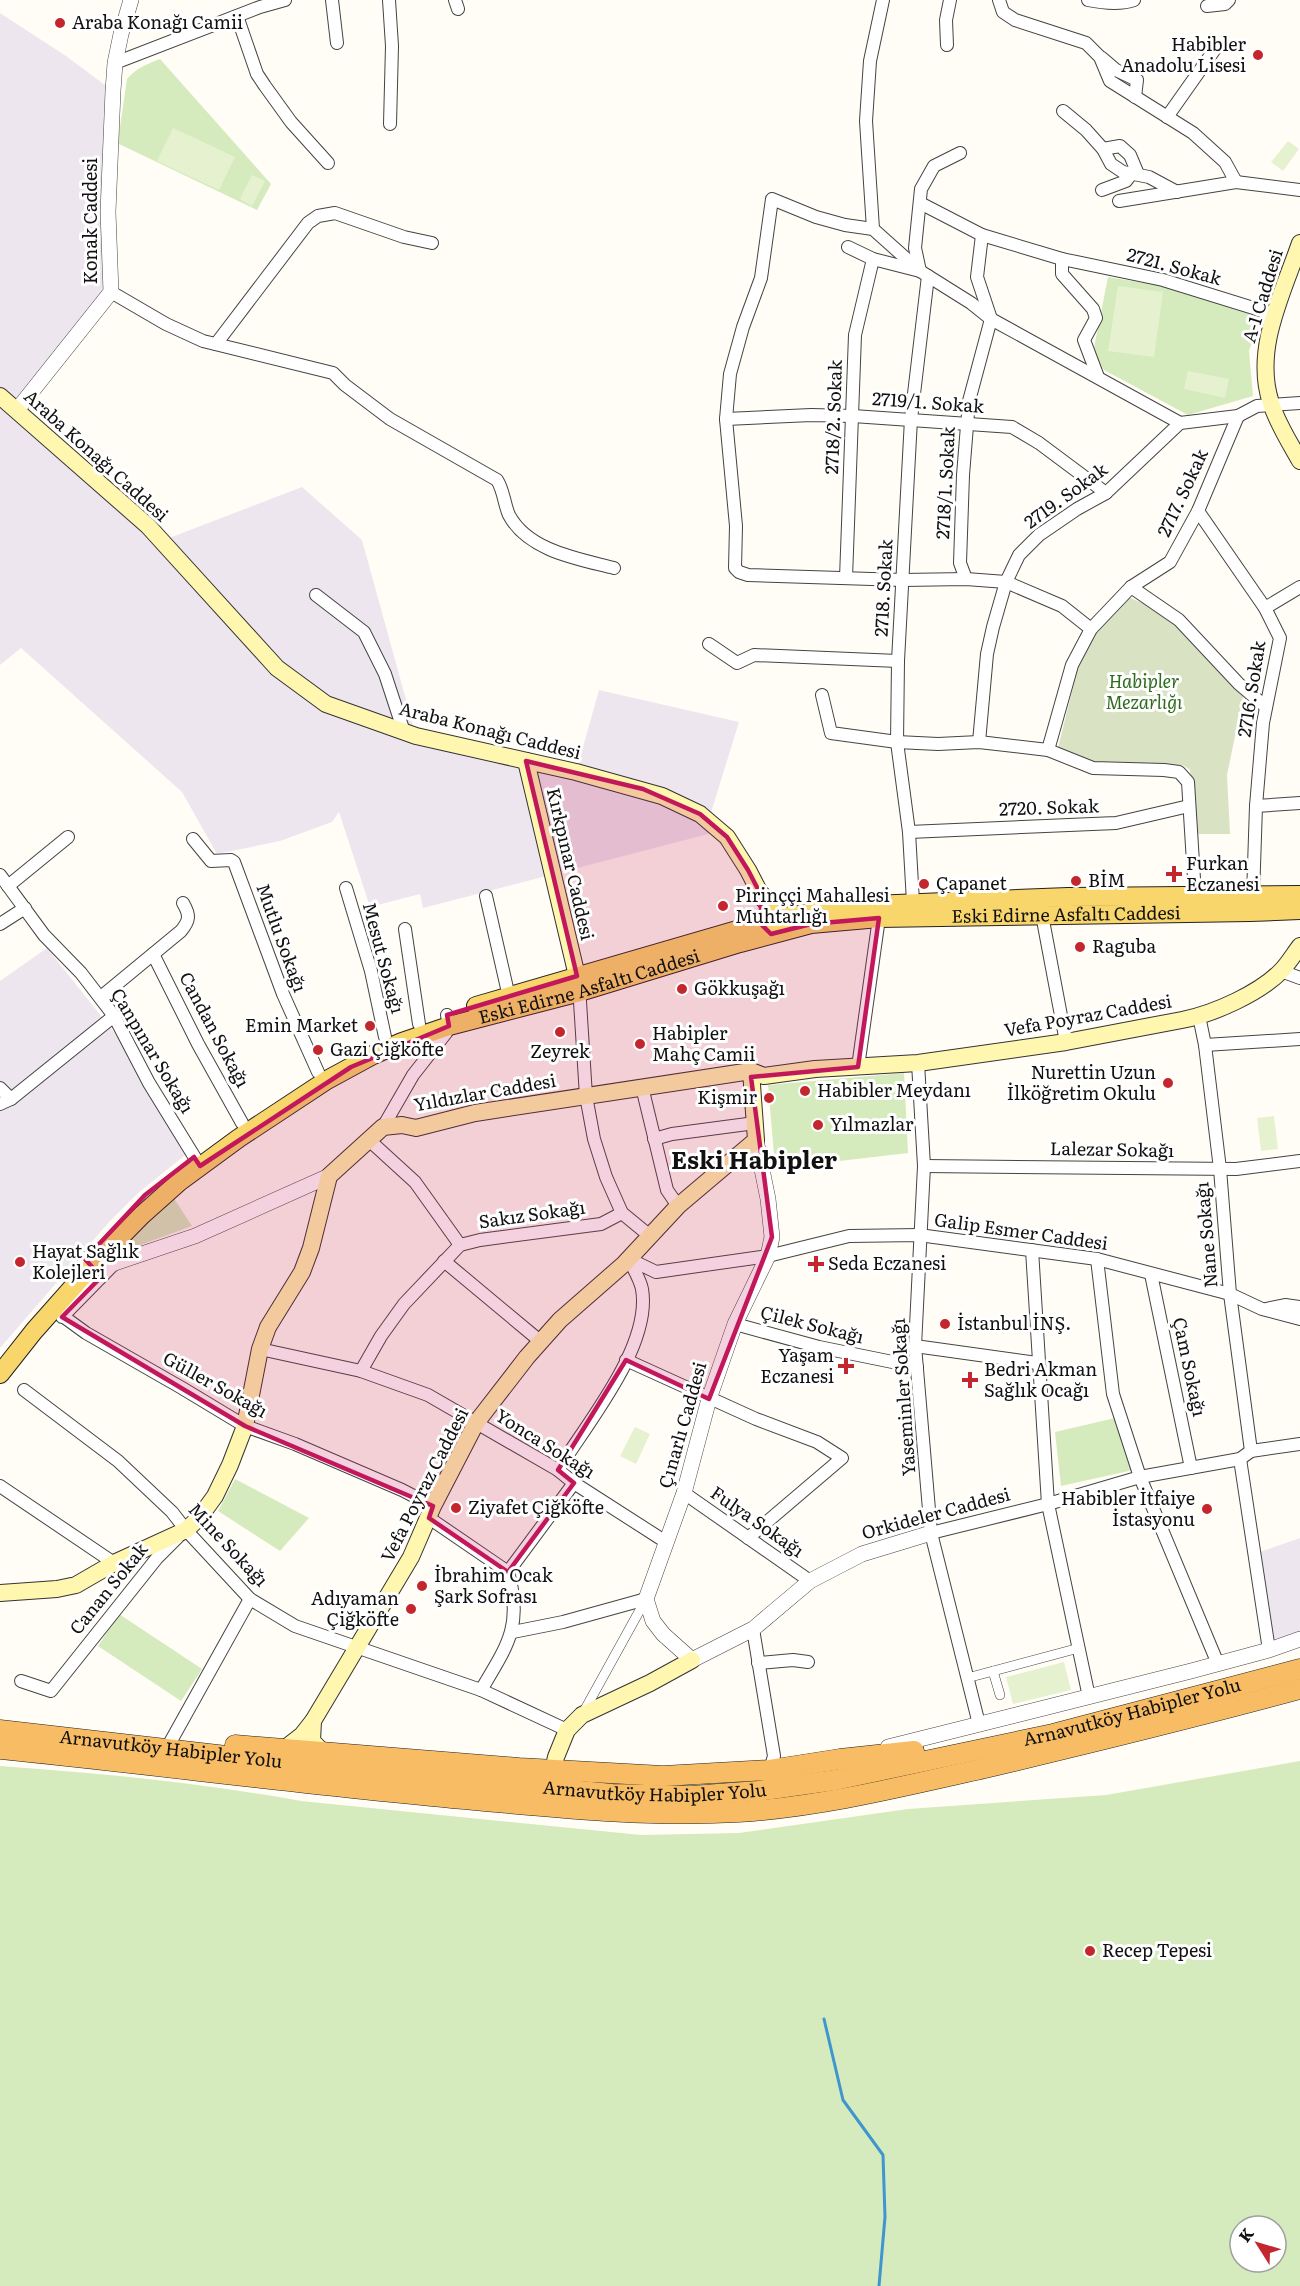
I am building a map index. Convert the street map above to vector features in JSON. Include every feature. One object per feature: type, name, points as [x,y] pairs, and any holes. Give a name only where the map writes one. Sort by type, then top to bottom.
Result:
[{"type":"highway","name":"Arnavutköy Habipler Yolu","points":[[0,1730],[167,1748],[328,1760],[612,1794],[692,1796],[795,1787],[1053,1734],[1300,1669]]},
{"type":"highway","name":"Arnavutköy Habipler Yolu","points":[[0,1749],[383,1792],[606,1812],[659,1814],[738,1812],[840,1799],[921,1783],[1090,1744],[1300,1689]]},
{"type":"highway","points":[[0,1719],[34,1733]]},
{"type":"highway","points":[[167,1748],[215,1743],[284,1749],[328,1760],[473,1764],[663,1776],[770,1770],[840,1758],[891,1755],[991,1738],[1053,1734]]},
{"type":"main road","name":"A-1 Caddesi","points":[[1300,243],[1265,354],[1265,382],[1271,406],[1300,461]]},
{"type":"main road","name":"Araba Konağı Caddesi","points":[[0,396],[148,526],[277,668],[326,704],[404,732],[643,789],[700,814],[727,837],[761,896]]},
{"type":"main road","name":"Kırkpınar Caddesi","points":[[526,761],[579,984]]},
{"type":"main road","name":"Eski Edirne Asfaltı Caddesi","points":[[197,1162],[351,1067],[448,1020],[508,997],[579,984],[848,906],[913,902],[1196,895],[1300,895]]},
{"type":"main road","points":[[761,896],[771,906],[770,927]]},
{"type":"main road","name":"Eski Edirne Asfaltı Caddesi","points":[[0,1374],[54,1309],[88,1263],[242,1123],[318,1072],[385,1037],[419,1024],[448,1020],[726,947],[770,927],[879,918],[1300,910]]},
{"type":"main road","name":"Vefa Poyraz Caddesi","points":[[858,1067],[918,1063],[1066,1042],[1199,1016],[1252,992],[1281,970],[1300,946]]},
{"type":"main road","name":"Yıldızlar Caddesi","points":[[383,1126],[402,1125],[416,1128],[475,1113],[751,1071],[764,1076],[815,1069],[858,1067]]},
{"type":"main road","name":"Çınarlı Caddesi","points":[[751,1071],[756,1140]]},
{"type":"main road","points":[[0,1593],[57,1589],[76,1585],[114,1563],[186,1530],[199,1518],[215,1496],[245,1426],[260,1349],[268,1327],[302,1272],[311,1248],[328,1176],[383,1126]]},
{"type":"main road","name":"Vefa Poyraz Caddesi","points":[[284,1749],[302,1735],[313,1721],[411,1557],[476,1423],[540,1341],[560,1320],[629,1259],[678,1206],[756,1140]]},
{"type":"main road","name":"Eski Edirne Asfaltı Caddesi","points":[[0,1356],[17,1333],[54,1309]]},
{"type":"main road","name":"Orkideler Caddesi","points":[[582,1715],[692,1660]]},
{"type":"main road","name":"Çınarlı Caddesi","points":[[553,1770],[555,1757],[567,1730],[582,1715]]},
{"type":"main road","points":[[313,1721],[312,1741],[328,1760]]},
{"type":"street","name":"Konak Caddesi","points":[[16,411],[111,292],[108,212],[115,63],[131,0]]},
{"type":"street","points":[[115,63],[285,0]]},
{"type":"street","points":[[332,0],[337,43]]},
{"type":"street","points":[[389,0],[392,46],[390,124]]},
{"type":"street","points":[[873,229],[866,121],[870,62],[884,0]]},
{"type":"street","points":[[947,45],[946,20],[950,0]]},
{"type":"street","points":[[999,0],[1003,12],[1015,20],[1086,43],[1100,57],[1110,81],[1193,133],[1225,162],[1236,182]]},
{"type":"street","points":[[1088,0],[1102,3],[1127,3],[1134,0]]},
{"type":"street","points":[[1208,6],[1226,4],[1229,0]]},
{"type":"street","points":[[237,16],[257,74],[291,122],[328,163]]},
{"type":"street","points":[[1167,117],[1215,49]]},
{"type":"street","points":[[1063,111],[1103,149],[1111,164],[1123,172],[1149,177],[1177,192]]},
{"type":"street","points":[[1103,149],[1120,146],[1130,155],[1135,173]]},
{"type":"street","name":"2718. Sokak","points":[[913,902],[909,832],[897,742],[898,661],[911,419],[924,274],[915,248],[921,189],[934,166],[960,153]]},
{"type":"street","points":[[1102,190],[1126,181],[1135,173]]},
{"type":"street","points":[[1119,201],[1236,182],[1300,190]]},
{"type":"street","points":[[1091,629],[1062,606],[1006,582],[966,579],[903,580],[748,575],[735,568],[736,526],[726,418],[730,374],[743,327],[761,278],[772,199],[816,217],[845,225],[873,229],[924,274],[971,303],[991,319],[1180,423],[1238,416],[1257,406],[1300,403]]},
{"type":"street","name":"2721. Sokak","points":[[920,204],[982,235],[1062,259],[1163,280],[1276,315]]},
{"type":"street","points":[[216,344],[308,223],[318,216],[335,213],[404,237],[432,243]]},
{"type":"street","points":[[982,235],[977,277],[991,319]]},
{"type":"street","points":[[848,247],[873,259],[924,274]]},
{"type":"street","name":"2718/2. Sokak","points":[[846,578],[855,335],[873,259]]},
{"type":"street","points":[[1062,259],[1062,274],[1094,309],[1096,318],[1084,340],[1098,377]]},
{"type":"street","points":[[111,292],[166,324],[203,341],[333,373],[345,385],[390,419],[498,480],[510,518],[539,544],[614,568]]},
{"type":"street","name":"2718/1. Sokak","points":[[966,579],[960,563],[969,401],[991,319]]},
{"type":"street","name":"2719/1. Sokak","points":[[726,418],[853,416],[1012,427],[1039,443],[1106,493]]},
{"type":"street","name":"2717. Sokak","points":[[1048,750],[1072,665],[1091,629],[1131,587],[1170,562],[1198,511],[1238,416]]},
{"type":"street","name":"2719. Sokak","points":[[979,741],[987,654],[1006,582],[1019,555],[1039,535],[1077,509],[1106,493],[1180,423]]},
{"type":"street","name":"2716. Sokak","points":[[1198,511],[1265,608],[1281,638],[1263,723],[1256,806],[1253,896]]},
{"type":"street","points":[[1131,587],[1179,620],[1239,684],[1266,707]]},
{"type":"street","points":[[1265,608],[1300,587]]},
{"type":"street","points":[[316,595],[364,632],[385,674],[404,732]]},
{"type":"street","points":[[709,644],[737,663],[754,656],[898,661]]},
{"type":"street","points":[[822,695],[831,733],[897,742],[938,744],[979,741],[1048,750],[1093,768],[1179,772],[1188,782],[1196,895]]},
{"type":"street","points":[[1256,806],[1300,803]]},
{"type":"street","name":"2720. Sokak","points":[[909,832],[1116,823],[1189,806]]},
{"type":"street","points":[[8,886],[68,837]]},
{"type":"street","name":"Mutlu Sokağı","points":[[194,839],[211,861],[231,860],[234,862],[283,994],[318,1072]]},
{"type":"street","name":"Çanpınar Sokağı","points":[[0,875],[44,935],[81,973],[114,1016],[149,1083],[197,1162]]},
{"type":"street","name":"Mesut Sokağı","points":[[346,888],[371,971],[385,1037]]},
{"type":"street","points":[[486,896],[508,997]]},
{"type":"street","points":[[100,997],[168,943],[189,922],[188,912],[183,903]]},
{"type":"street","points":[[0,924],[24,908]]},
{"type":"street","points":[[1042,915],[1066,1042]]},
{"type":"street","points":[[858,1067],[879,918]]},
{"type":"street","points":[[405,929],[419,1024]]},
{"type":"street","name":"Candan Sokağı","points":[[153,954],[198,1044],[242,1123]]},
{"type":"street","points":[[1281,970],[1300,978]]},
{"type":"street","points":[[579,984],[586,1096],[597,1148],[606,1177],[622,1213],[650,1236]]},
{"type":"street","points":[[0,1088],[5,1101],[114,1016]]},
{"type":"street","name":"Nane Sokağı","points":[[1199,1016],[1206,1045],[1220,1169],[1230,1294],[1251,1451]]},
{"type":"street","points":[[383,1126],[448,1020]]},
{"type":"street","points":[[1206,1045],[1300,1039]]},
{"type":"street","name":"Yaseminler Sokağı","points":[[918,1063],[924,1166],[915,1346],[931,1533],[979,1724]]},
{"type":"street","points":[[642,1088],[667,1190],[678,1206]]},
{"type":"street","points":[[654,1139],[672,1134],[755,1123]]},
{"type":"street","points":[[369,1140],[415,1182],[460,1245]]},
{"type":"street","name":"Çınarlı Caddesi","points":[[582,1715],[646,1599],[684,1493],[709,1399],[735,1324],[768,1256],[772,1237],[756,1140]]},
{"type":"street","name":"Lalezar Sokağı","points":[[924,1166],[1220,1169],[1300,1161]]},
{"type":"street","points":[[88,1263],[100,1268],[195,1236],[328,1176]]},
{"type":"street","name":"Sakız Sokağı","points":[[361,1371],[381,1336],[404,1304],[460,1245],[480,1240],[601,1224],[622,1213]]},
{"type":"street","name":"Galip Esmer Caddesi","points":[[629,1259],[656,1272],[768,1256],[849,1236],[919,1235],[1096,1259],[1230,1294],[1262,1309],[1300,1319]]},
{"type":"street","points":[[1032,1250],[1037,1363],[1048,1504],[1089,1697]]},
{"type":"street","points":[[558,1470],[605,1399],[626,1360],[641,1323],[642,1288],[629,1259]]},
{"type":"street","points":[[1096,1259],[1113,1394],[1140,1477],[1218,1664]]},
{"type":"street","points":[[444,1261],[540,1341]]},
{"type":"street","points":[[54,1309],[115,1263]]},
{"type":"street","name":"Çam Sokağı","points":[[1151,1274],[1191,1468]]},
{"type":"street","points":[[1262,1309],[1285,1305],[1300,1307]]},
{"type":"street","name":"Güller Sokağı","points":[[54,1309],[86,1333],[245,1426],[402,1490],[508,1572]]},
{"type":"street","name":"Çilek Sokağı","points":[[735,1324],[819,1347],[917,1367]]},
{"type":"street","points":[[915,1346],[1037,1363]]},
{"type":"street","name":"Yonca Sokağı","points":[[260,1349],[361,1371],[428,1395],[558,1470],[666,1542]]},
{"type":"street","points":[[626,1360],[709,1399],[817,1442],[842,1458],[748,1538]]},
{"type":"street","name":"Mine Sokağı","points":[[24,1390],[118,1461],[172,1512],[250,1599],[295,1626],[481,1690],[567,1730]]},
{"type":"street","name":"Orkideler Caddesi","points":[[692,1660],[753,1629],[810,1581],[862,1554],[931,1533],[1048,1504],[1140,1477],[1240,1459],[1251,1451],[1300,1444]]},
{"type":"street","points":[[1240,1459],[1269,1650]]},
{"type":"street","points":[[481,1690],[513,1632],[513,1591],[508,1572],[574,1482]]},
{"type":"street","points":[[0,1485],[114,1563]]},
{"type":"street","name":"Fulya Sokağı","points":[[684,1493],[810,1581]]},
{"type":"street","name":"Canan Sokak","points":[[21,1681],[51,1691],[157,1558],[186,1530]]},
{"type":"street","points":[[167,1748],[250,1599]]},
{"type":"street","points":[[513,1632],[563,1622],[646,1599],[653,1621],[658,1628],[692,1660]]},
{"type":"street","points":[[753,1629],[774,1756],[770,1770]]},
{"type":"street","points":[[840,1758],[1218,1664],[1300,1639]]},
{"type":"street","points":[[967,1678],[1079,1648]]},
{"type":"street","points":[[758,1663],[793,1660],[808,1662]]},
{"type":"street","points":[[993,1671],[1000,1695]]},
{"type":"highlighted area","points":[[526,761],[643,789],[700,814],[727,837],[748,870],[761,895],[761,924],[771,934],[811,924],[879,918],[858,1067],[751,1077],[772,1237],[709,1399],[626,1360],[558,1470],[574,1483],[508,1572],[429,1518],[433,1506],[245,1426],[62,1317],[101,1277],[85,1259],[145,1195],[194,1157],[200,1166],[351,1067],[449,1026],[447,1015],[577,976]]},
{"type":"shaded area","points":[[0,13],[66,56],[113,91],[111,292],[17,410],[164,540],[302,487],[362,540],[416,736],[576,772],[599,690],[739,722],[709,819],[712,833],[423,908],[420,894],[370,907],[339,812],[332,822],[280,841],[217,854],[182,792],[21,648],[0,665]]},
{"type":"shaded area","points":[[47,948],[167,1099],[194,1148],[138,1193],[109,1222],[0,1348],[0,981]]},
{"type":"shaded area","points":[[1300,1538],[1300,1636],[1273,1645],[1257,1553]]},
{"type":"green space","points":[[160,59],[271,184],[257,210],[119,144],[127,79],[138,69]]},
{"type":"green space","points":[[173,128],[235,157],[219,190],[157,161]]},
{"type":"green space","points":[[1288,141],[1299,149],[1283,171],[1271,162]]},
{"type":"green space","points":[[252,175],[265,181],[252,206],[240,199]]},
{"type":"green space","points":[[1108,277],[1162,286],[1261,315],[1249,351],[1253,396],[1188,415],[1104,370],[1093,353]]},
{"type":"green space","points":[[1118,286],[1163,292],[1154,357],[1108,351]]},
{"type":"green space","points":[[1188,371],[1229,379],[1225,398],[1184,389]]},
{"type":"green space","name":"Habipler Mezarlığı","points":[[1128,597],[1169,615],[1244,692],[1227,775],[1230,834],[1194,834],[1190,770],[1183,765],[1096,765],[1057,752],[1078,667],[1095,632]]},
{"type":"green space","points":[[904,1073],[908,1153],[780,1168],[774,1154],[768,1085]]},
{"type":"green space","points":[[1274,1116],[1278,1149],[1261,1151],[1257,1118]]},
{"type":"green space","points":[[173,1197],[192,1226],[121,1252],[118,1249]]},
{"type":"green space","points":[[1115,1418],[1133,1470],[1061,1486],[1055,1432]]},
{"type":"green space","points":[[635,1427],[650,1434],[636,1464],[620,1456]]},
{"type":"green space","points":[[235,1479],[309,1518],[280,1551],[218,1511]]},
{"type":"green space","points":[[119,1614],[202,1669],[181,1701],[98,1646]]},
{"type":"green space","points":[[1064,1662],[1071,1690],[1013,1704],[1006,1677]]},
{"type":"green space","points":[[1300,1761],[1300,2286],[0,2286],[0,1766],[151,1779],[301,1801],[641,1835],[739,1833],[908,1809],[1106,1795]]},
{"type":"waterway","points":[[824,2019],[843,2100],[883,2155],[885,2217],[879,2286]]},
{"type":"place","name":"Araba Konağı Camii","points":[[60,23]]},
{"type":"place","name":"Habibler Anadolu Lisesi","points":[[1258,55]]},
{"type":"place","name":"Furkan Eczanesi","points":[[1174,874]]},
{"type":"place","name":"BİM","points":[[1076,881]]},
{"type":"place","name":"Çapanet","points":[[924,884]]},
{"type":"place","name":"Pirinççi Mahallesi Muhtarlığı","points":[[723,906]]},
{"type":"place","name":"Raguba","points":[[1080,947]]},
{"type":"place","name":"Gökkuşağı","points":[[682,989]]},
{"type":"place","name":"Emin Market","points":[[370,1026]]},
{"type":"place","name":"Zeyrek","points":[[560,1032]]},
{"type":"place","name":"Habipler Mahç Camii","points":[[640,1044]]},
{"type":"place","name":"Gazi Çiğköfte","points":[[318,1050]]},
{"type":"place","name":"Nurettin Uzun İlköğretim Okulu","points":[[1168,1083]]},
{"type":"place","name":"Habibler Meydanı","points":[[805,1091]]},
{"type":"place","name":"Kişmir","points":[[769,1098]]},
{"type":"place","name":"Yılmazlar","points":[[818,1125]]},
{"type":"place","name":"Hayat Sağlık Kolejleri","points":[[20,1262]]},
{"type":"place","name":"Seda Eczanesi","points":[[816,1264]]},
{"type":"place","name":"İstanbul İNŞ.","points":[[945,1324]]},
{"type":"place","name":"Yaşam Eczanesi","points":[[846,1366]]},
{"type":"place","name":"Bedri Akman Sağlık Ocağı","points":[[970,1380]]},
{"type":"place","name":"Ziyafet Çiğköfte","points":[[456,1508]]},
{"type":"place","name":"Habibler İtfaiye İstasyonu","points":[[1207,1509]]},
{"type":"place","name":"İbrahim Ocak Şark Sofrası","points":[[422,1586]]},
{"type":"place","name":"Adıyaman Çiğköfte","points":[[411,1609]]},
{"type":"place","name":"Recep Tepesi","points":[[1090,1951]]},
{"type":"district","name":"Eski Habipler","points":[[754,1161]]}]
